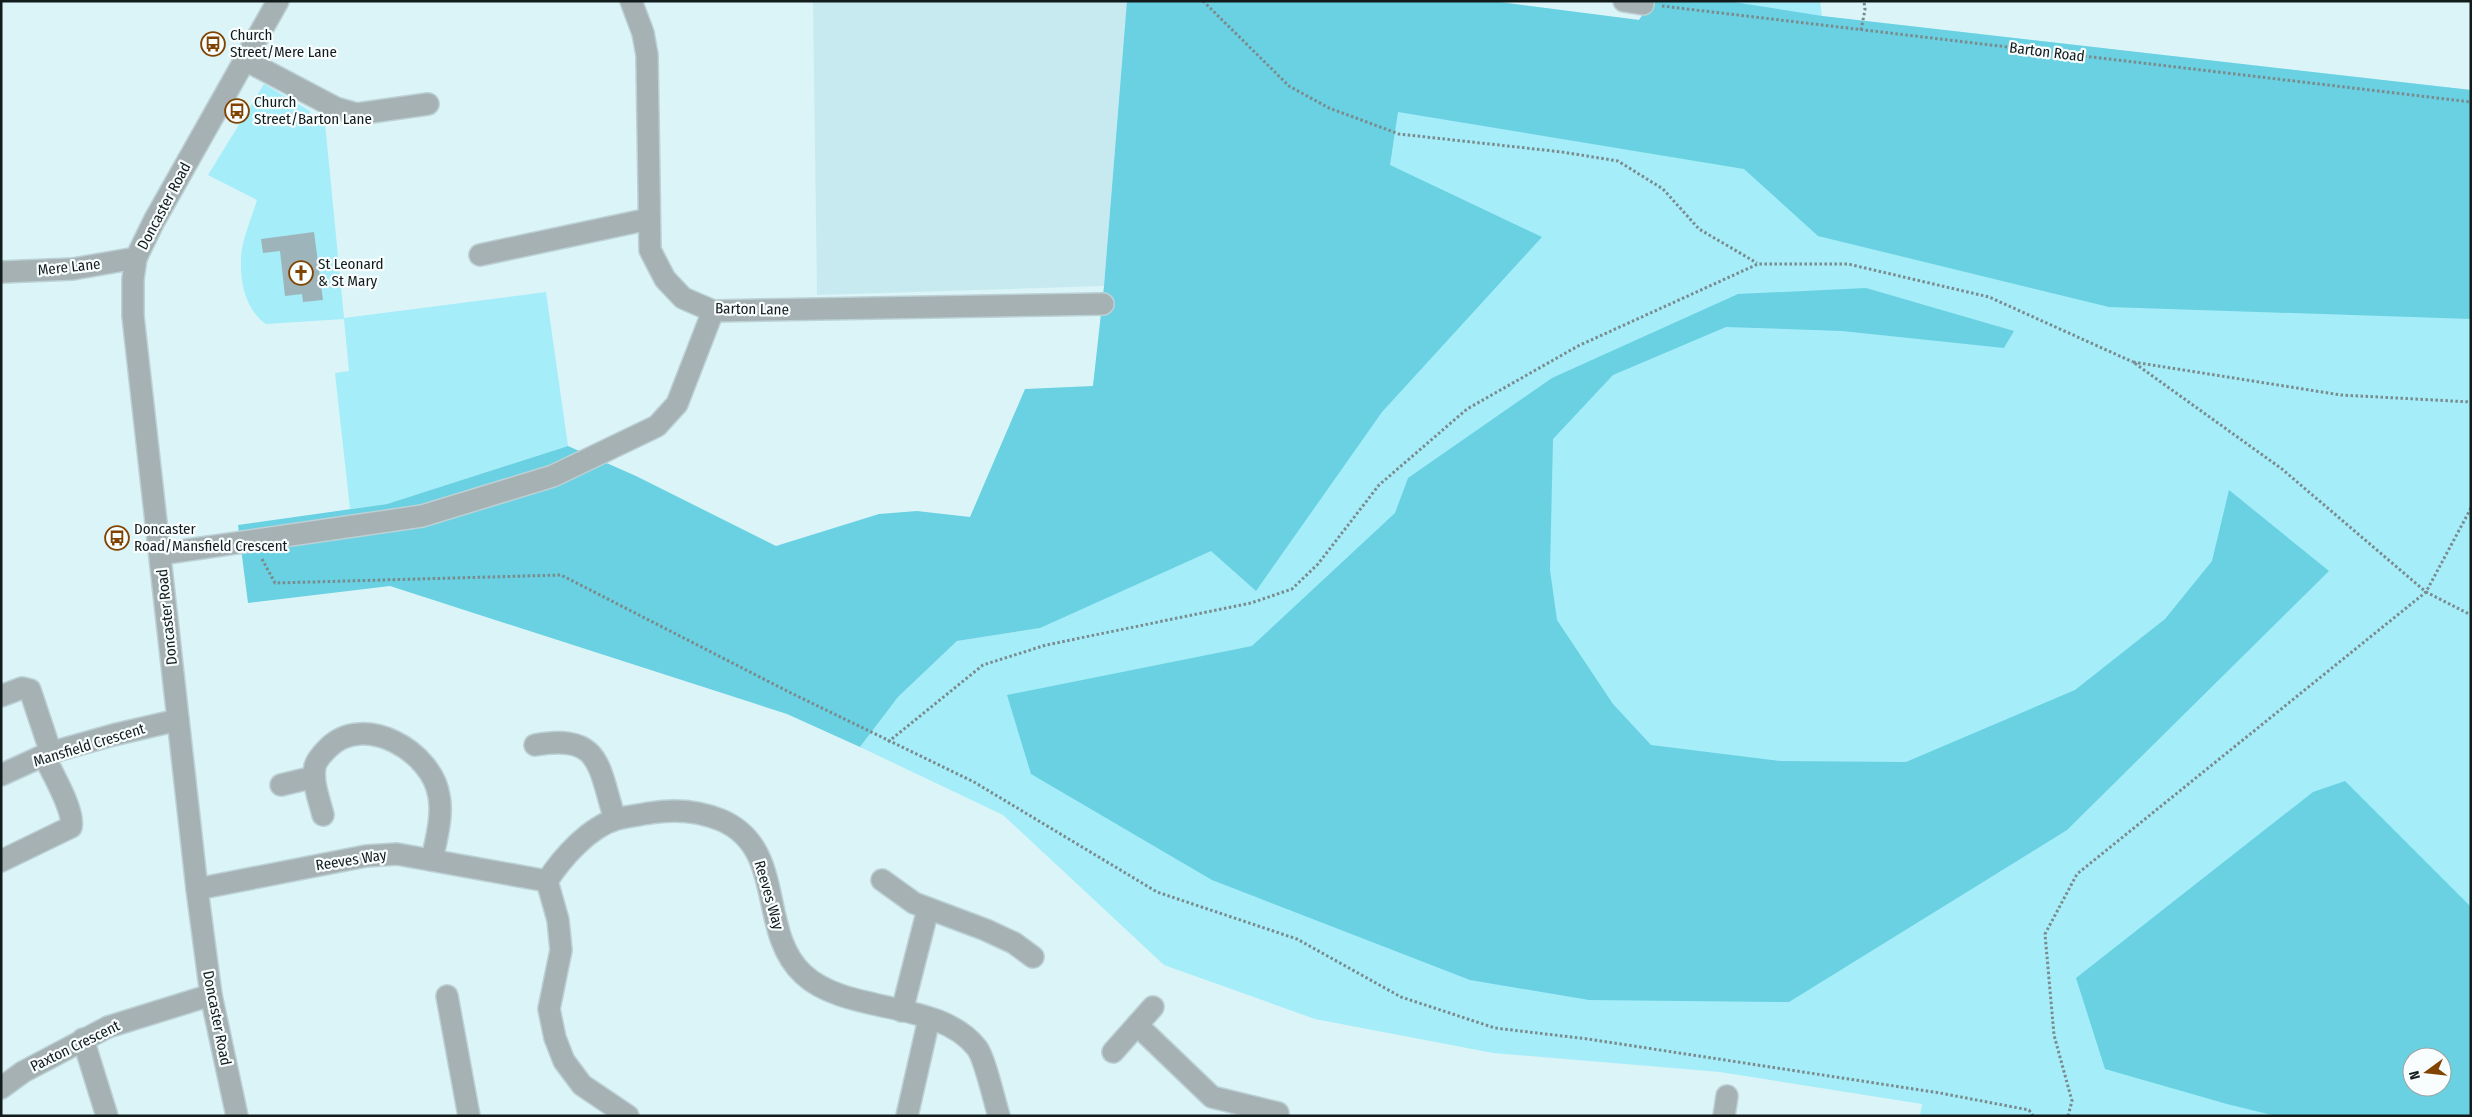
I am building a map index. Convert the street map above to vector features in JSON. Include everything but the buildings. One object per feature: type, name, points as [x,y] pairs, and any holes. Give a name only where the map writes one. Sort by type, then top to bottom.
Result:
[{"type":"street","name":"Doncaster Road","points":[[237,1116],[211,995],[197,888],[133,316],[133,279],[136,258],[278,1]]},
{"type":"street","name":"Barton Lane","points":[[631,1],[643,33],[647,56],[650,250],[665,279],[683,298],[713,311],[1103,304]]},
{"type":"street","points":[[245,60],[336,108],[357,114],[428,104]]},
{"type":"street","points":[[480,255],[650,219]]},
{"type":"street","name":"Mere Lane","points":[[1,272],[73,268],[136,258]]},
{"type":"street","points":[[160,554],[422,516],[553,476],[657,426],[677,404],[713,311]]},
{"type":"street","points":[[1,696],[22,688],[30,690],[48,754],[72,822],[71,827],[1,861]]},
{"type":"street","name":"Mansfield Crescent","points":[[1,775],[48,754],[113,735],[178,720]]},
{"type":"street","points":[[323,815],[314,776],[316,764],[322,754],[346,736],[365,734],[391,740],[420,759],[433,775],[440,796],[432,860]]},
{"type":"street","points":[[535,745],[554,741],[585,747],[595,758],[615,819]]},
{"type":"street","points":[[281,785],[314,776]]},
{"type":"street","name":"Reeves Way","points":[[197,888],[366,856],[397,854],[547,881],[556,867],[592,832],[615,819],[659,811],[702,812],[734,826],[753,845],[766,875],[778,930],[788,954],[801,973],[821,988],[902,1010],[955,1027],[978,1049],[999,1116]]},
{"type":"street","points":[[882,880],[914,903],[986,930],[1014,943],[1033,957]]},
{"type":"street","points":[[547,881],[558,920],[560,950],[549,1009],[555,1038],[564,1061],[582,1085],[628,1116]]},
{"type":"street","points":[[902,1010],[928,909]]},
{"type":"street","name":"Paxton Crescent","points":[[1,1088],[23,1072],[108,1027],[211,995]]},
{"type":"street","points":[[447,996],[469,1116]]},
{"type":"street","points":[[1113,1052],[1153,1007]]},
{"type":"street","points":[[907,1116],[928,1019]]},
{"type":"street","points":[[1137,1025],[1212,1097],[1220,1108],[1278,1113]]},
{"type":"street","points":[[83,1039],[107,1116]]},
{"type":"path","points":[[1203,1],[1289,86],[1329,108],[1399,134],[1562,152],[1618,161],[1663,189],[1699,228],[1758,264]]},
{"type":"path","points":[[1862,30],[1865,10],[1864,1]]},
{"type":"path","name":"Barton Road","points":[[1633,2],[2471,102]]},
{"type":"path","points":[[888,742],[983,665],[1046,644],[1251,603],[1292,589],[1318,564],[1379,485],[1467,409],[1578,346],[1758,264],[1848,264],[1989,298],[2134,362],[2282,469],[2426,592],[2471,615]]},
{"type":"path","points":[[2134,362],[2341,395],[2471,402]]},
{"type":"path","points":[[2068,1116],[2072,1101],[2054,1035],[2045,934],[2077,874],[2426,592],[2471,508]]},
{"type":"path","points":[[252,541],[275,583],[561,575],[888,742],[974,782],[1157,892],[1297,939],[1401,997],[1495,1028],[1588,1039],[1940,1093],[2029,1110],[2033,1116]]},
{"type":"shaded area","points":[[813,1],[1127,1],[1104,286],[817,295]]},
{"type":"shaded area","points":[[1127,1],[1492,1],[1639,20],[1652,1],[1820,1],[1822,16],[2471,90],[2471,1116],[1920,1116],[1922,1104],[1720,1072],[1493,1053],[1315,1019],[1164,965],[1003,815],[860,747],[898,697],[957,641],[1040,628],[1093,386],[1103,304]]},
{"type":"shaded area","points":[[1127,1],[1492,1],[1639,20],[1652,1],[1727,1],[1822,16],[2471,90],[2471,319],[2109,307],[1818,236],[1744,169],[1398,112],[1390,165],[1542,237],[1382,412],[1256,591],[1211,551],[1040,628],[957,641],[898,697],[860,747],[787,714],[390,586],[248,603],[238,525],[387,504],[568,446],[636,476],[776,546],[879,514],[917,511],[970,517],[1025,389],[1093,386],[1104,286]]},
{"type":"shaded area","points":[[264,84],[310,111],[313,125],[325,123],[344,318],[546,292],[568,446],[387,504],[350,509],[335,373],[349,371],[344,319],[266,324],[259,318],[246,296],[241,268],[241,252],[257,200],[208,175]]},
{"type":"shaded area","points":[[1866,288],[2014,331],[2004,348],[1842,331],[1726,327],[1613,375],[1553,439],[1550,570],[1557,620],[1613,704],[1651,745],[1781,761],[1906,762],[2075,690],[2165,619],[2212,561],[2229,490],[2329,571],[2067,830],[1789,1002],[1589,1000],[1470,980],[1212,880],[1031,774],[1007,695],[1252,646],[1395,513],[1408,478],[1552,378],[1738,294]]},
{"type":"shaded area","points":[[2345,781],[2471,907],[2471,1116],[2276,1116],[2105,1069],[2076,978],[2313,792]]},
{"type":"place","name":"Church Street/Mere Lane","points":[[213,44]]},
{"type":"place","name":"Church Street/Barton Lane","points":[[237,111]]},
{"type":"place","name":"St Leonard & St Mary","points":[[301,273]]},
{"type":"place","name":"Doncaster Road/Mansfield Crescent","points":[[117,538]]}]
